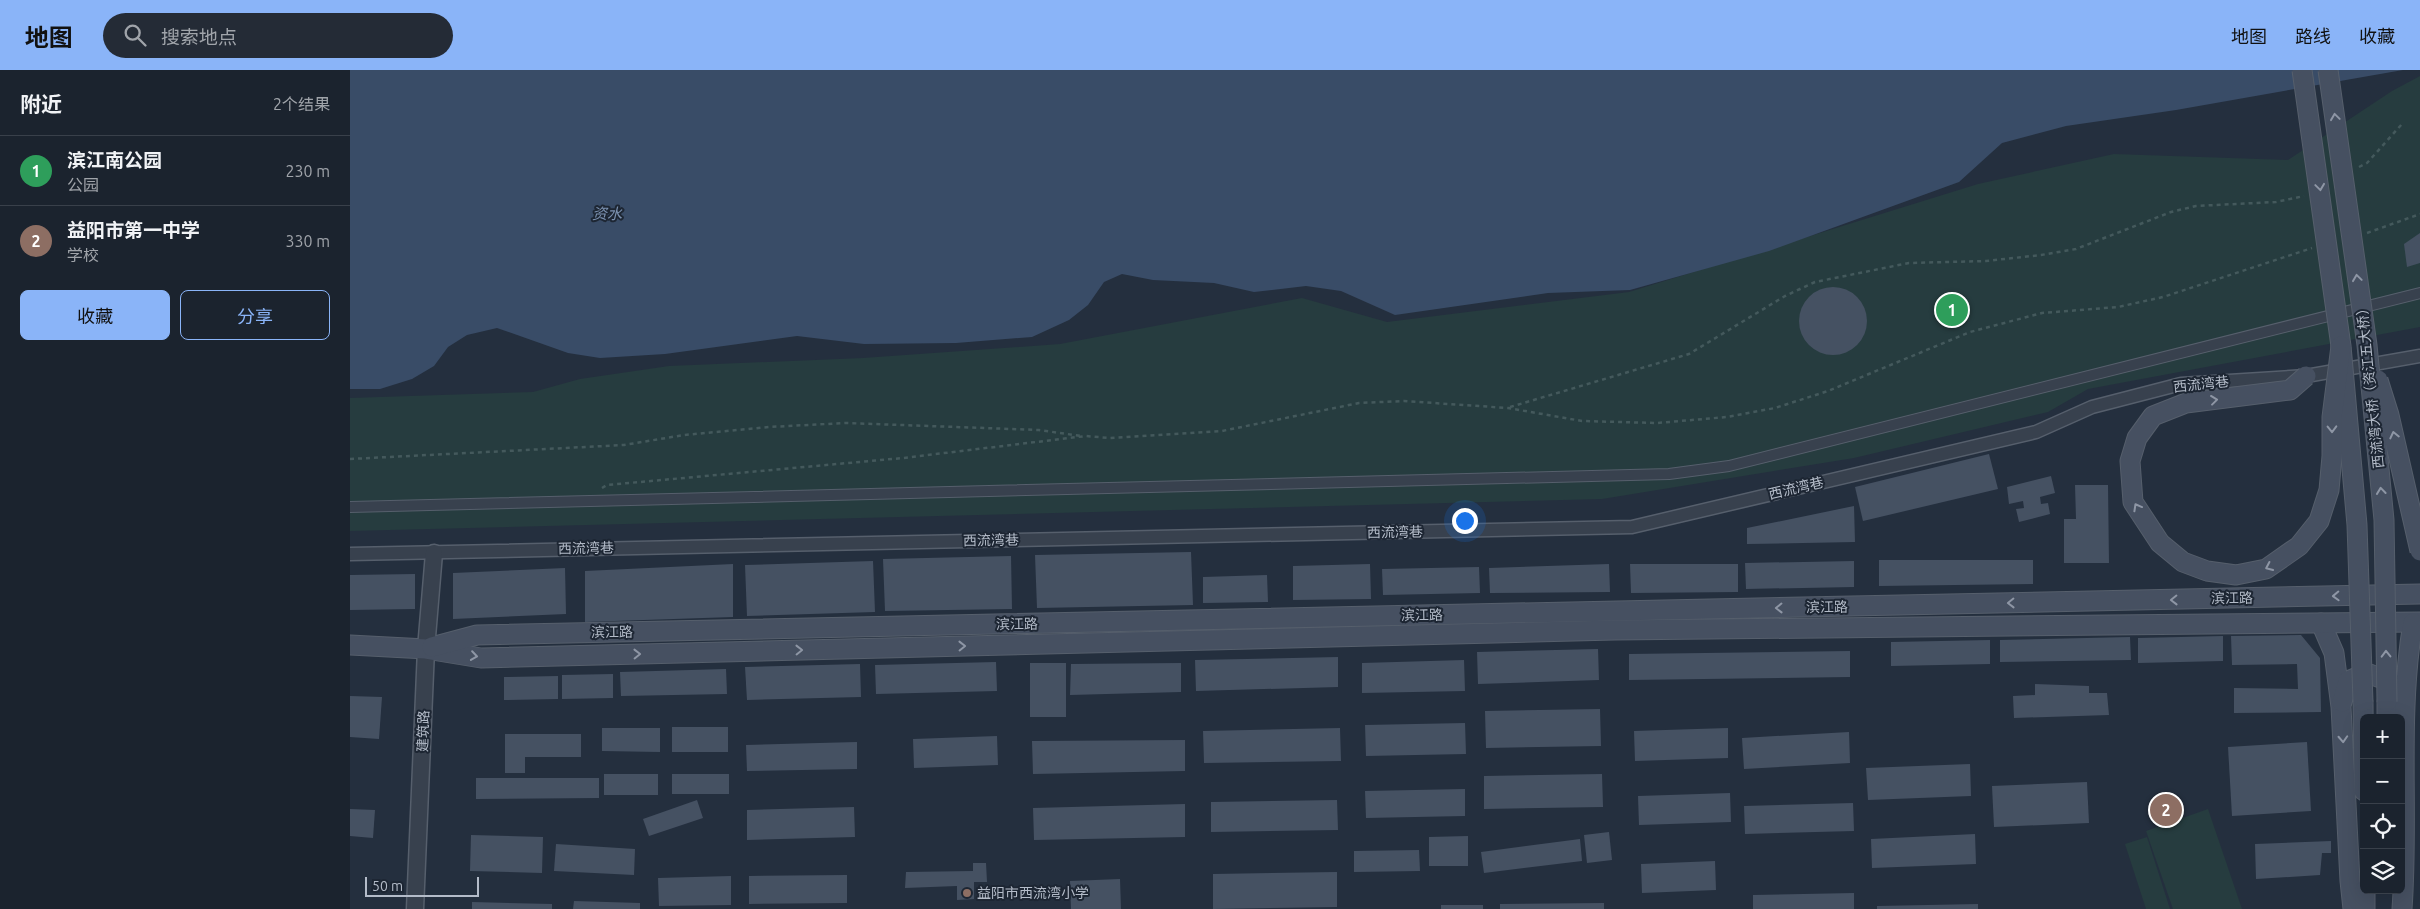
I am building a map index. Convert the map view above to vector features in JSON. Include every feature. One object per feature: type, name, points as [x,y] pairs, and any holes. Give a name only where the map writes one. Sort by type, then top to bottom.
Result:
[{"type":"main road","name":"西流湾大桥（资江五大桥）","points":[[2302,70],[2341,346],[2357,525],[2364,759]]},
{"type":"main road","name":"西流湾大桥（资江五大桥）","points":[[2328,70],[2366,344],[2384,520],[2387,710]]},
{"type":"main road","points":[[2366,344],[2389,414],[2420,551]]},
{"type":"main road","points":[[2306,376],[2290,390],[2186,403],[2153,416],[2137,438],[2130,462],[2133,502],[2160,543],[2183,562],[2207,571],[2236,575],[2266,569],[2300,546],[2319,521],[2329,490],[2332,456],[2332,417],[2341,346]]},
{"type":"main road","name":"滨江路","points":[[426,649],[478,635],[2420,594]]},
{"type":"main road","points":[[2321,623],[2334,653],[2341,707],[2353,909]]},
{"type":"main road","points":[[2402,909],[2405,868],[2406,661],[2416,623]]},
{"type":"main road","name":"滨江路","points":[[350,645],[426,649],[481,658],[1615,630],[2416,623]]},
{"type":"main road","points":[[2341,707],[2348,681],[2367,673],[2391,682],[2405,704]]},
{"type":"main road","points":[[2365,894],[2365,909]]},
{"type":"main road","points":[[2392,894],[2393,909]]},
{"type":"street","points":[[350,507],[1669,474],[1729,466],[2420,293]]},
{"type":"street","name":"西流湾巷","points":[[350,554],[1632,527],[2036,432],[2092,408],[2181,384],[2306,376],[2420,356]]},
{"type":"street","name":"建筑路","points":[[416,909],[426,649],[434,553]]},
{"type":"path","points":[[2359,167],[2367,163],[2402,124]]},
{"type":"path","points":[[1508,408],[1689,354],[1785,296],[1815,282],[1909,263],[1986,262],[2076,249],[2171,212],[2196,206],[2276,202],[2307,195]]},
{"type":"path","points":[[2364,234],[2420,214]]},
{"type":"path","points":[[350,459],[624,445],[741,430],[846,423],[1039,430],[1109,438],[1222,431],[1360,403],[1404,401],[1508,408],[1582,421],[1657,423],[1727,417],[1775,408],[1870,375],[1953,337],[1970,332],[2042,313],[2118,307],[2162,296],[2319,246]]},
{"type":"path","points":[[584,500],[607,485],[903,458],[1086,436]]},
{"type":"green space","points":[[2420,76],[2420,327],[2088,389],[2048,412],[1854,458],[1602,499],[350,531],[350,398],[533,392],[580,379],[669,366],[863,358],[1060,344],[1302,298],[1387,322],[1629,292],[1978,184],[2114,154],[2288,160],[2392,91]]},
{"type":"green space","points":[[2208,809],[2242,909],[2173,909],[2146,831]]},
{"type":"green space","points":[[2147,837],[2170,909],[2146,909],[2125,844]]},
{"type":"water","name":"资水","points":[[350,70],[2403,70],[2176,110],[2066,126],[2002,143],[1959,182],[1769,251],[1630,290],[1548,293],[1395,315],[1341,291],[1306,286],[1254,292],[1214,283],[1153,280],[1122,274],[1104,282],[1088,305],[1069,320],[1032,337],[956,343],[864,344],[797,336],[665,354],[600,358],[568,353],[497,328],[467,335],[448,347],[434,366],[412,379],[380,389],[350,389]]},
{"type":"building","points":[[2420,233],[2420,263],[2407,267],[2404,244]]},
{"type":"building","points":[[1833,287],[1846,290],[1857,297],[1864,308],[1867,321],[1864,334],[1857,345],[1846,352],[1833,355],[1820,352],[1809,345],[1802,334],[1799,321],[1802,308],[1809,297],[1820,290]]},
{"type":"building","points":[[1989,454],[1998,489],[1863,521],[1855,487]]},
{"type":"building","points":[[2051,476],[2055,493],[2040,497],[2041,504],[2048,503],[2050,514],[2019,522],[2016,509],[2024,508],[2023,501],[2009,504],[2007,487]]},
{"type":"building","points":[[2075,485],[2108,485],[2109,563],[2064,563],[2064,519],[2076,519]]},
{"type":"building","points":[[1854,506],[1855,542],[1747,544],[1747,528]]},
{"type":"building","points":[[1191,552],[1193,605],[1037,608],[1035,555]]},
{"type":"building","points":[[1011,556],[1012,609],[885,611],[883,559]]},
{"type":"building","points":[[1879,560],[2033,560],[2033,584],[1879,586]]},
{"type":"building","points":[[873,561],[875,612],[747,616],[745,565]]},
{"type":"building","points":[[1854,561],[1854,587],[1746,589],[1745,563]]},
{"type":"building","points":[[733,564],[733,617],[585,622],[585,571]]},
{"type":"building","points":[[1370,564],[1371,599],[1293,600],[1293,566]]},
{"type":"building","points":[[1609,564],[1610,592],[1490,593],[1489,568]]},
{"type":"building","points":[[1630,564],[1738,564],[1738,592],[1631,593]]},
{"type":"building","points":[[1479,567],[1480,593],[1383,595],[1382,569]]},
{"type":"building","points":[[565,568],[566,614],[453,619],[453,573]]},
{"type":"building","points":[[415,574],[415,609],[350,610],[350,575]]},
{"type":"building","points":[[1267,575],[1268,602],[1203,603],[1203,577]]},
{"type":"building","points":[[2301,635],[2320,658],[2321,712],[2234,713],[2234,688],[2298,689],[2297,664],[2232,665],[2231,636]]},
{"type":"building","points":[[2223,636],[2223,661],[2138,663],[2138,638]]},
{"type":"building","points":[[2130,637],[2131,660],[2000,662],[2000,640]]},
{"type":"building","points":[[1990,640],[1990,664],[1891,666],[1891,642]]},
{"type":"building","points":[[1598,649],[1599,680],[1478,684],[1477,652]]},
{"type":"building","points":[[1850,651],[1850,677],[1629,680],[1629,654]]},
{"type":"building","points":[[1338,657],[1338,687],[1196,691],[1195,660]]},
{"type":"building","points":[[1464,660],[1465,691],[1362,693],[1362,663]]},
{"type":"building","points":[[996,662],[997,691],[876,694],[875,665]]},
{"type":"building","points":[[1030,663],[1066,663],[1066,717],[1030,717]]},
{"type":"building","points":[[1181,663],[1181,692],[1070,695],[1071,664]]},
{"type":"building","points":[[860,664],[861,697],[747,700],[745,667]]},
{"type":"building","points":[[726,669],[727,694],[621,696],[620,672]]},
{"type":"building","points":[[613,674],[613,698],[562,699],[562,675]]},
{"type":"building","points":[[558,676],[558,699],[504,700],[504,677]]},
{"type":"building","points":[[2035,684],[2089,686],[2089,693],[2107,693],[2109,715],[2014,718],[2013,696],[2035,695]]},
{"type":"building","points":[[350,696],[382,697],[379,739],[350,737]]},
{"type":"building","points":[[1600,709],[1601,746],[1486,748],[1485,711]]},
{"type":"building","points":[[1465,723],[1466,754],[1366,756],[1365,725]]},
{"type":"building","points":[[672,727],[728,727],[728,752],[672,752]]},
{"type":"building","points":[[602,728],[660,728],[660,752],[602,751]]},
{"type":"building","points":[[1340,728],[1341,761],[1204,763],[1203,731]]},
{"type":"building","points":[[1728,728],[1728,758],[1635,761],[1634,731]]},
{"type":"building","points":[[1849,732],[1850,763],[1744,769],[1742,738]]},
{"type":"building","points":[[505,734],[581,734],[581,757],[525,757],[525,773],[505,773]]},
{"type":"building","points":[[997,736],[998,765],[914,768],[913,739]]},
{"type":"building","points":[[1185,740],[1185,771],[1033,774],[1032,741]]},
{"type":"building","points":[[857,742],[857,769],[747,771],[746,745]]},
{"type":"building","points":[[2307,742],[2311,811],[2232,816],[2228,747]]},
{"type":"building","points":[[1970,764],[1971,796],[1868,800],[1866,768]]},
{"type":"building","points":[[604,774],[658,774],[658,795],[604,795]]},
{"type":"building","points":[[672,774],[729,774],[729,794],[672,794]]},
{"type":"building","points":[[1602,774],[1603,807],[1484,809],[1484,776]]},
{"type":"building","points":[[476,778],[599,778],[599,798],[476,799]]},
{"type":"building","points":[[2087,782],[2089,823],[1994,827],[1992,786]]},
{"type":"building","points":[[1465,789],[1465,816],[1366,818],[1365,791]]},
{"type":"building","points":[[1730,793],[1731,822],[1639,825],[1638,796]]},
{"type":"building","points":[[697,800],[703,818],[649,836],[643,819]]},
{"type":"building","points":[[1337,800],[1338,830],[1211,832],[1211,802]]},
{"type":"building","points":[[1853,803],[1854,831],[1745,834],[1744,806]]},
{"type":"building","points":[[1185,804],[1185,837],[1034,840],[1033,808]]},
{"type":"building","points":[[854,807],[855,837],[747,840],[747,810]]},
{"type":"building","points":[[350,809],[375,810],[373,838],[350,836]]},
{"type":"building","points":[[1609,832],[1612,860],[1587,863],[1584,835]]},
{"type":"building","points":[[1975,834],[1976,864],[1872,868],[1871,839]]},
{"type":"building","points":[[471,835],[543,837],[542,873],[470,871]]},
{"type":"building","points":[[1468,836],[1468,866],[1429,866],[1429,837]]},
{"type":"building","points":[[1580,839],[1582,861],[1484,873],[1481,852]]},
{"type":"building","points":[[2331,841],[2331,853],[2322,853],[2320,875],[2256,879],[2255,844]]},
{"type":"building","points":[[556,844],[635,849],[634,875],[554,871]]},
{"type":"building","points":[[1419,850],[1420,871],[1354,872],[1354,851]]},
{"type":"building","points":[[1715,861],[1716,890],[1642,893],[1641,864]]},
{"type":"building","points":[[973,863],[986,863],[987,882],[974,882],[974,899],[957,900],[957,886],[905,888],[906,872],[973,871]]},
{"type":"building","points":[[1337,872],[1337,907],[1213,909],[1213,874]]},
{"type":"building","points":[[847,875],[847,903],[749,904],[749,876]]},
{"type":"building","points":[[731,876],[731,905],[659,906],[658,878]]},
{"type":"building","points":[[1120,879],[1121,909],[1071,909],[1070,881]]},
{"type":"building","points":[[1854,893],[1854,909],[1753,909],[1753,895]]},
{"type":"building","points":[[574,901],[640,903],[640,909],[573,909]]},
{"type":"building","points":[[472,902],[552,904],[552,909],[472,909]]},
{"type":"building","points":[[1604,903],[1604,909],[1500,909],[1500,904]]},
{"type":"building","points":[[1978,904],[1978,909],[1877,909],[1877,906]]},
{"type":"building","points":[[1441,905],[1483,905],[1483,909],[1441,909]]},
{"type":"place","name":"滨江南公园","points":[[1952,310]]},
{"type":"place","name":"益阳市第一中学","points":[[2166,810]]},
{"type":"place","name":"益阳市西流湾小学","points":[[967,893]]}]
